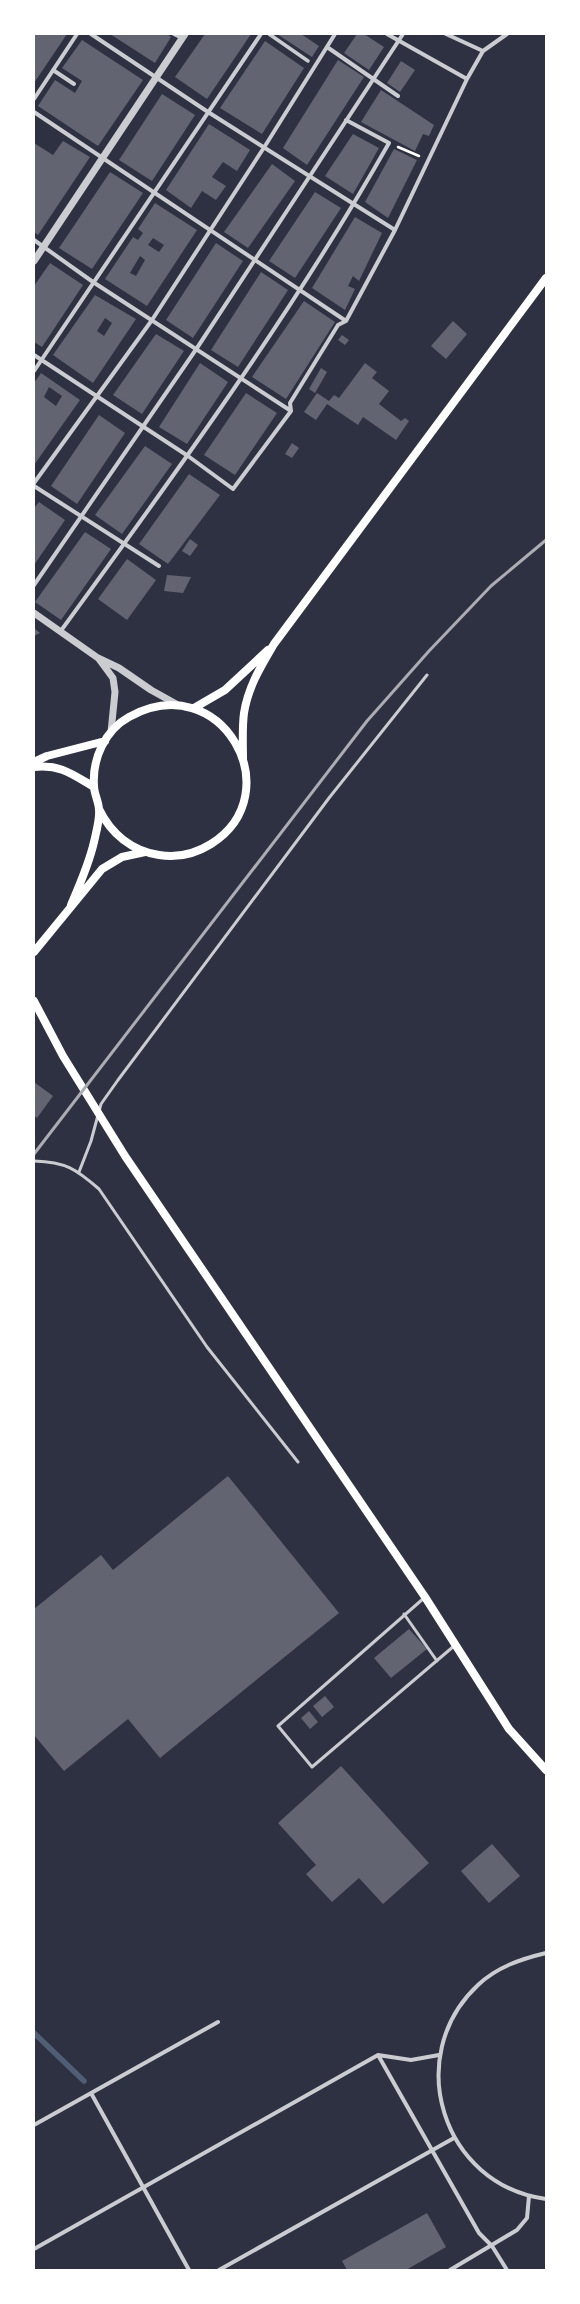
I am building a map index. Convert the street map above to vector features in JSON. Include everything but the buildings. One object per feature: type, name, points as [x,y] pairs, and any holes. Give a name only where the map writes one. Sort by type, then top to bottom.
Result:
[{"type":"main road","points":[[243,760],[239,748],[225,728],[216,720],[194,708],[178,705],[159,705],[141,710],[125,719],[104,741],[96,763],[94,787],[99,809],[117,836],[130,845],[145,852],[165,856],[186,855],[205,847],[222,836],[235,819],[243,801],[246,780],[243,760],[244,714],[247,700],[254,679],[274,644],[546,278]]},
{"type":"main road","points":[[194,708],[224,690],[274,644]]},
{"type":"main road","points":[[34,762],[47,756],[104,741]]},
{"type":"main road","points":[[34,767],[53,766],[67,771],[94,787]]},
{"type":"main road","points":[[71,905],[94,842],[99,809]]},
{"type":"main road","points":[[34,952],[71,905],[102,870],[122,857],[145,852]]},
{"type":"main road","points":[[34,1001],[63,1056],[125,1156],[425,1597],[509,1729],[546,1770]]},
{"type":"street","points":[[34,99],[77,34]]},
{"type":"street","points":[[91,34],[158,77],[208,112],[265,146],[394,230]]},
{"type":"street","points":[[34,261],[158,77],[183,36],[174,34]]},
{"type":"street","points":[[34,371],[261,34]]},
{"type":"street","points":[[269,34],[308,61]]},
{"type":"street","points":[[159,566],[34,485],[152,320],[265,146],[335,34]]},
{"type":"street","points":[[387,34],[467,79]]},
{"type":"street","points":[[34,585],[197,348],[309,175],[403,34]]},
{"type":"street","points":[[446,34],[483,51]]},
{"type":"street","points":[[34,356],[98,396],[188,456],[233,489],[291,411],[290,403],[338,325],[346,321],[394,230],[467,79],[483,51],[507,34]]},
{"type":"street","points":[[327,47],[398,96]]},
{"type":"street","points":[[53,70],[74,84]]},
{"type":"street","points":[[34,112],[210,230],[256,259],[346,321]]},
{"type":"street","points":[[60,632],[188,456],[242,378],[354,204],[389,143],[346,120]]},
{"type":"street","points":[[34,240],[93,282],[197,348],[291,411]]},
{"type":"street","points":[[34,613],[98,658],[119,668],[151,690],[178,705]]},
{"type":"street","points":[[98,658],[113,678],[115,692],[111,732]]},
{"type":"street","points":[[546,1953],[513,1962],[478,1984],[460,2005],[450,2023],[439,2055],[438,2083],[443,2111],[454,2138],[470,2160],[491,2178],[516,2192],[546,2200]]},
{"type":"street","points":[[34,2125],[218,2022]]},
{"type":"street","points":[[34,2249],[378,2055],[411,2060],[439,2055]]},
{"type":"street","points":[[378,2055],[479,2233],[492,2246],[507,2270]]},
{"type":"street","points":[[91,2094],[189,2270]]},
{"type":"street","points":[[219,2270],[454,2138]]},
{"type":"street","points":[[450,2270],[517,2230],[527,2218],[529,2196]]},
{"type":"lane","points":[[79,1172],[91,1141],[101,1104],[329,798],[427,675]]},
{"type":"lane","points":[[34,1161],[65,1164],[79,1172],[99,1190],[207,1347],[298,1462]]},
{"type":"lane","points":[[425,1597],[278,1726],[312,1767],[455,1646]]},
{"type":"lane","points":[[404,1614],[437,1661]]},
{"type":"path","points":[[389,143],[429,160]]},
{"type":"waterway","points":[[34,2033],[84,2081]]},
{"type":"railway","points":[[34,1154],[367,721],[429,651],[491,586],[546,540]]}]
